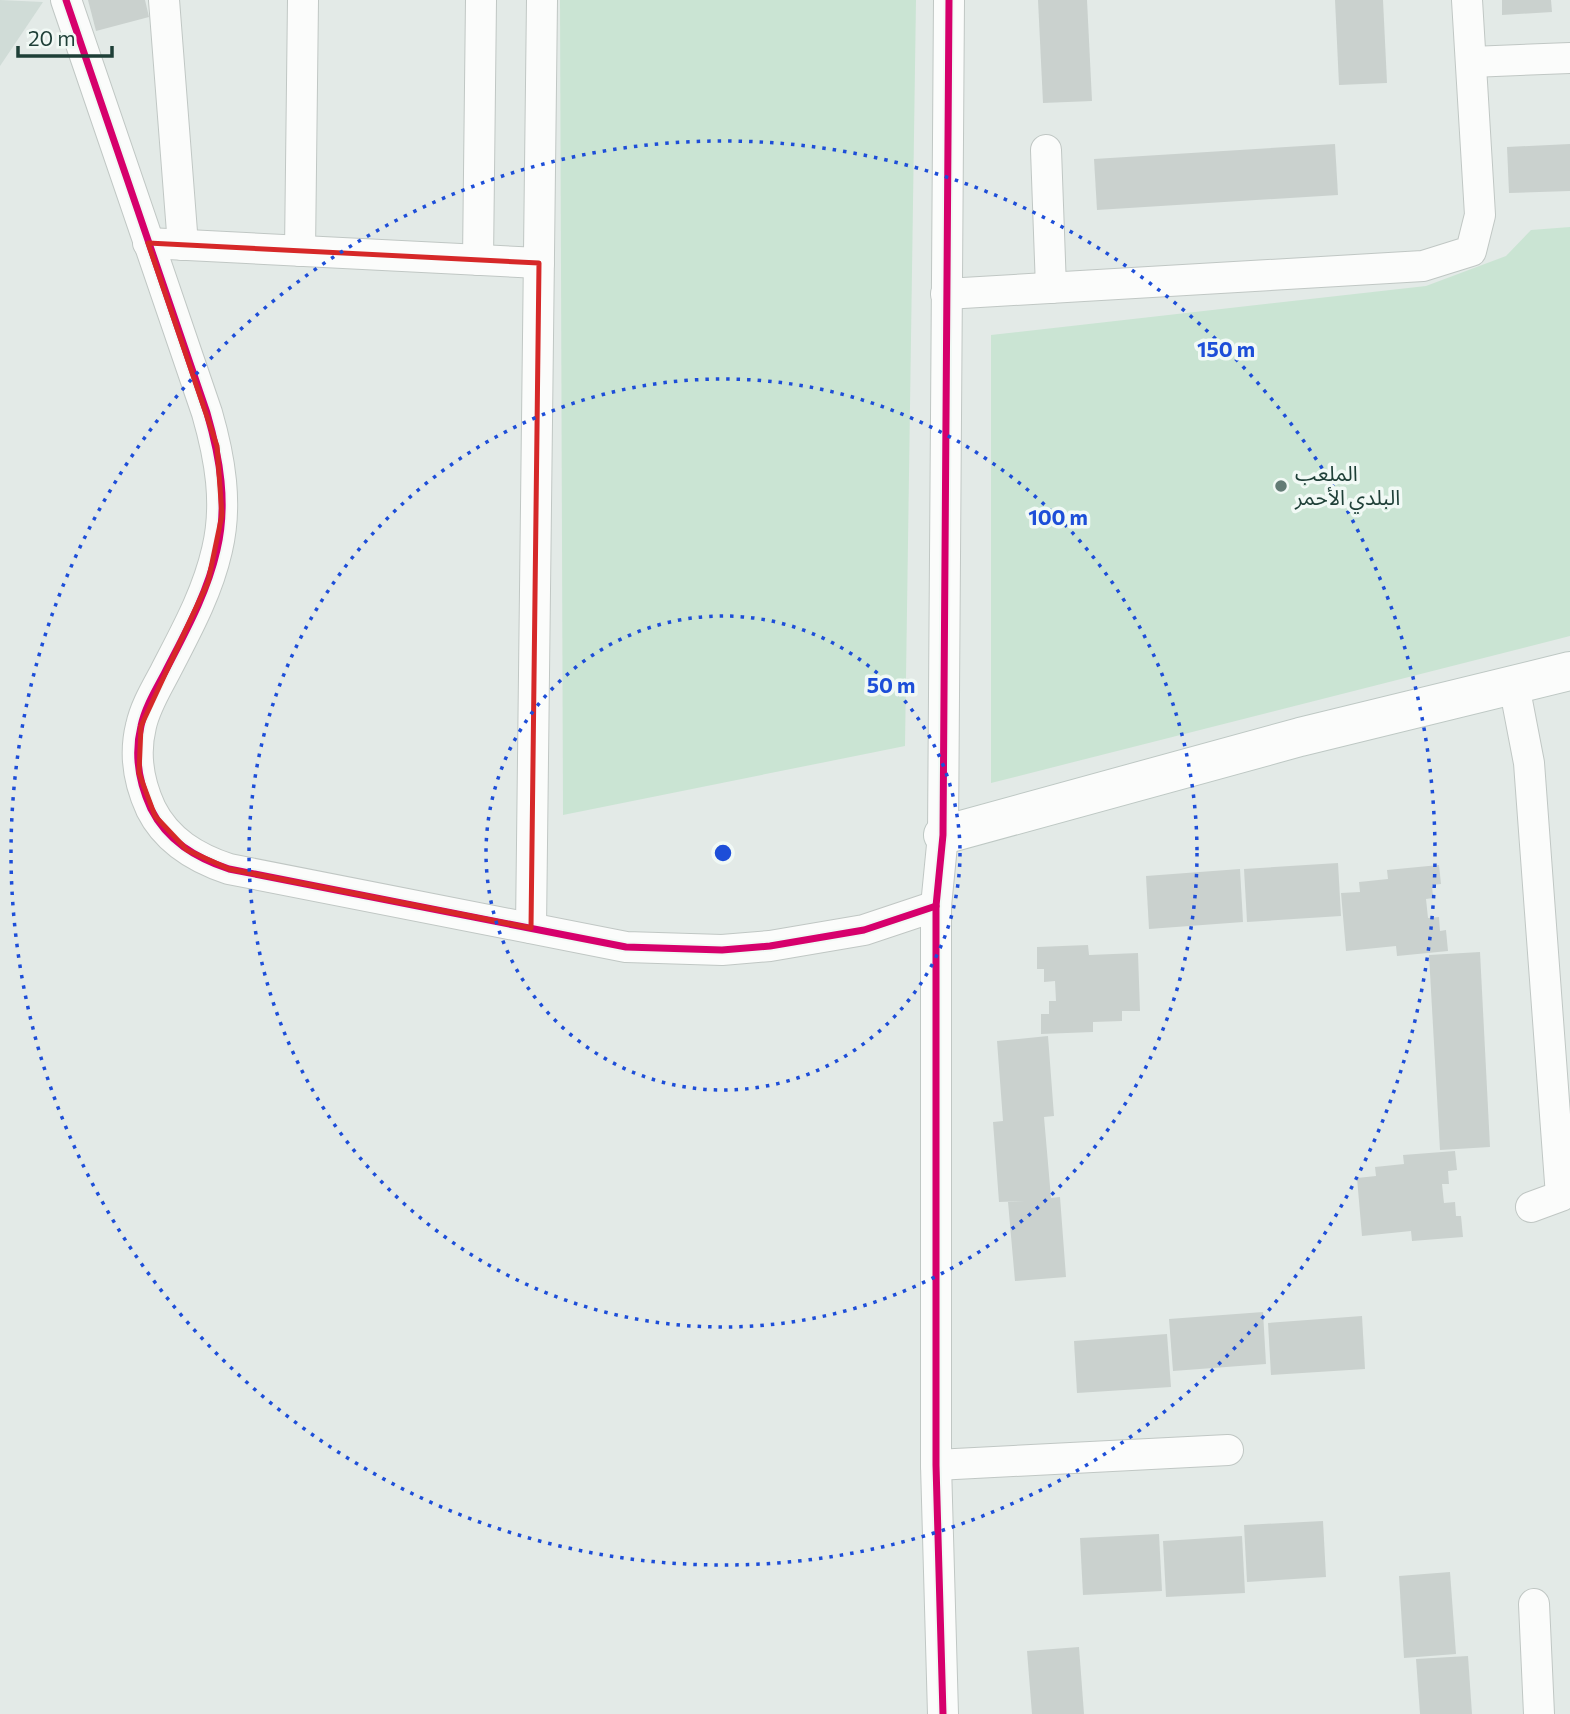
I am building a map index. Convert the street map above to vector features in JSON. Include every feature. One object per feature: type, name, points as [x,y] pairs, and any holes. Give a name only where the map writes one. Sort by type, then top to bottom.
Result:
[{"type":"street","points":[[66,0],[217,446],[222,515],[218,549],[195,614],[148,704],[138,749],[139,773],[145,795],[155,816],[169,835],[207,862],[229,869],[626,947],[722,950],[770,946],[852,932],[936,906]]},
{"type":"street","points":[[164,0],[183,245]]},
{"type":"street","points":[[300,251],[303,0]]},
{"type":"street","points":[[478,260],[481,0]]},
{"type":"street","points":[[531,928],[542,0]]},
{"type":"street","points":[[943,1714],[936,1465],[936,906],[943,835],[949,0]]},
{"type":"street","points":[[946,294],[1423,266],[1471,251],[1480,215],[1467,0]]},
{"type":"street","points":[[1471,62],[1570,58]]},
{"type":"street","points":[[1046,150],[1051,288]]},
{"type":"street","points":[[148,243],[539,263]]},
{"type":"street","points":[[943,835],[1300,737],[1570,671]]},
{"type":"street","points":[[1514,685],[1529,763],[1561,1196],[1531,1208]]},
{"type":"street","points":[[936,1465],[1228,1450]]},
{"type":"street","points":[[1534,1604],[1539,1714]]},
{"type":"highlighted area","points":[[148,243],[539,263],[531,928],[229,869],[187,850],[155,816],[139,773],[141,726],[208,582],[222,515],[217,446]]},
{"type":"shaded area","points":[[0,0],[43,2],[0,66]]},
{"type":"green space","points":[[560,0],[916,0],[905,746],[563,815]]},
{"type":"green space","name":"الملعب البلدي الأحمر","points":[[1570,227],[1570,636],[991,783],[991,335],[1426,286],[1506,256],[1531,230]]},
{"type":"building","points":[[88,0],[145,0],[149,17],[96,31]]},
{"type":"building","points":[[1038,0],[1087,0],[1092,101],[1043,103]]},
{"type":"building","points":[[1335,0],[1383,0],[1387,83],[1339,85]]},
{"type":"building","points":[[1502,0],[1551,0],[1552,12],[1502,15]]},
{"type":"building","points":[[1335,144],[1338,195],[1097,210],[1094,159]]},
{"type":"building","points":[[1570,144],[1570,191],[1509,193],[1507,147]]},
{"type":"building","points":[[1338,863],[1341,916],[1247,922],[1244,869]]},
{"type":"building","points":[[1439,865],[1441,884],[1432,885],[1433,898],[1426,899],[1428,918],[1439,917],[1440,931],[1446,930],[1448,951],[1397,956],[1396,946],[1346,951],[1341,893],[1360,892],[1359,882],[1388,879],[1387,870]]},
{"type":"building","points":[[1240,869],[1243,922],[1149,929],[1146,876]]},
{"type":"building","points":[[1088,945],[1089,955],[1138,953],[1140,1011],[1122,1011],[1122,1021],[1093,1022],[1093,1032],[1041,1034],[1041,1014],[1049,1014],[1049,1001],[1056,1001],[1055,981],[1044,982],[1044,969],[1037,969],[1037,947]]},
{"type":"building","points":[[1480,952],[1490,1147],[1440,1150],[1429,955]]},
{"type":"building","points":[[1048,1036],[1054,1116],[1044,1117],[1051,1198],[1060,1197],[1066,1277],[1015,1281],[1008,1202],[1025,1201],[999,1202],[993,1122],[1003,1121],[997,1041]]},
{"type":"building","points":[[1455,1151],[1457,1170],[1448,1171],[1449,1184],[1442,1184],[1444,1203],[1455,1202],[1456,1216],[1461,1216],[1463,1237],[1412,1241],[1411,1231],[1362,1236],[1357,1178],[1376,1176],[1375,1167],[1404,1164],[1403,1155]]},
{"type":"building","points":[[1263,1312],[1266,1364],[1173,1371],[1169,1319]]},
{"type":"building","points":[[1362,1316],[1365,1369],[1271,1375],[1268,1323]]},
{"type":"building","points":[[1167,1334],[1171,1387],[1077,1393],[1074,1341]]},
{"type":"building","points":[[1323,1521],[1326,1577],[1247,1582],[1244,1525]]},
{"type":"building","points":[[1159,1534],[1162,1591],[1083,1595],[1080,1538]]},
{"type":"building","points":[[1242,1536],[1245,1593],[1166,1597],[1163,1541]]},
{"type":"building","points":[[1450,1572],[1456,1654],[1404,1658],[1399,1576]]},
{"type":"building","points":[[1079,1647],[1084,1714],[1032,1714],[1027,1651]]},
{"type":"building","points":[[1468,1656],[1472,1714],[1420,1714],[1416,1659]]},
{"type":"cycle path","points":[[66,0],[207,413],[221,481],[222,516],[213,566],[195,613],[148,705],[139,737],[138,758],[143,789],[151,809],[165,830],[194,854],[229,869],[626,947],[722,950],[770,946],[864,930],[936,906]]},
{"type":"cycle path","points":[[943,1714],[936,1465],[936,906],[943,835],[949,0]]},
{"type":"place","name":"الملعب البلدي الأحمر","points":[[1281,486]]}]
